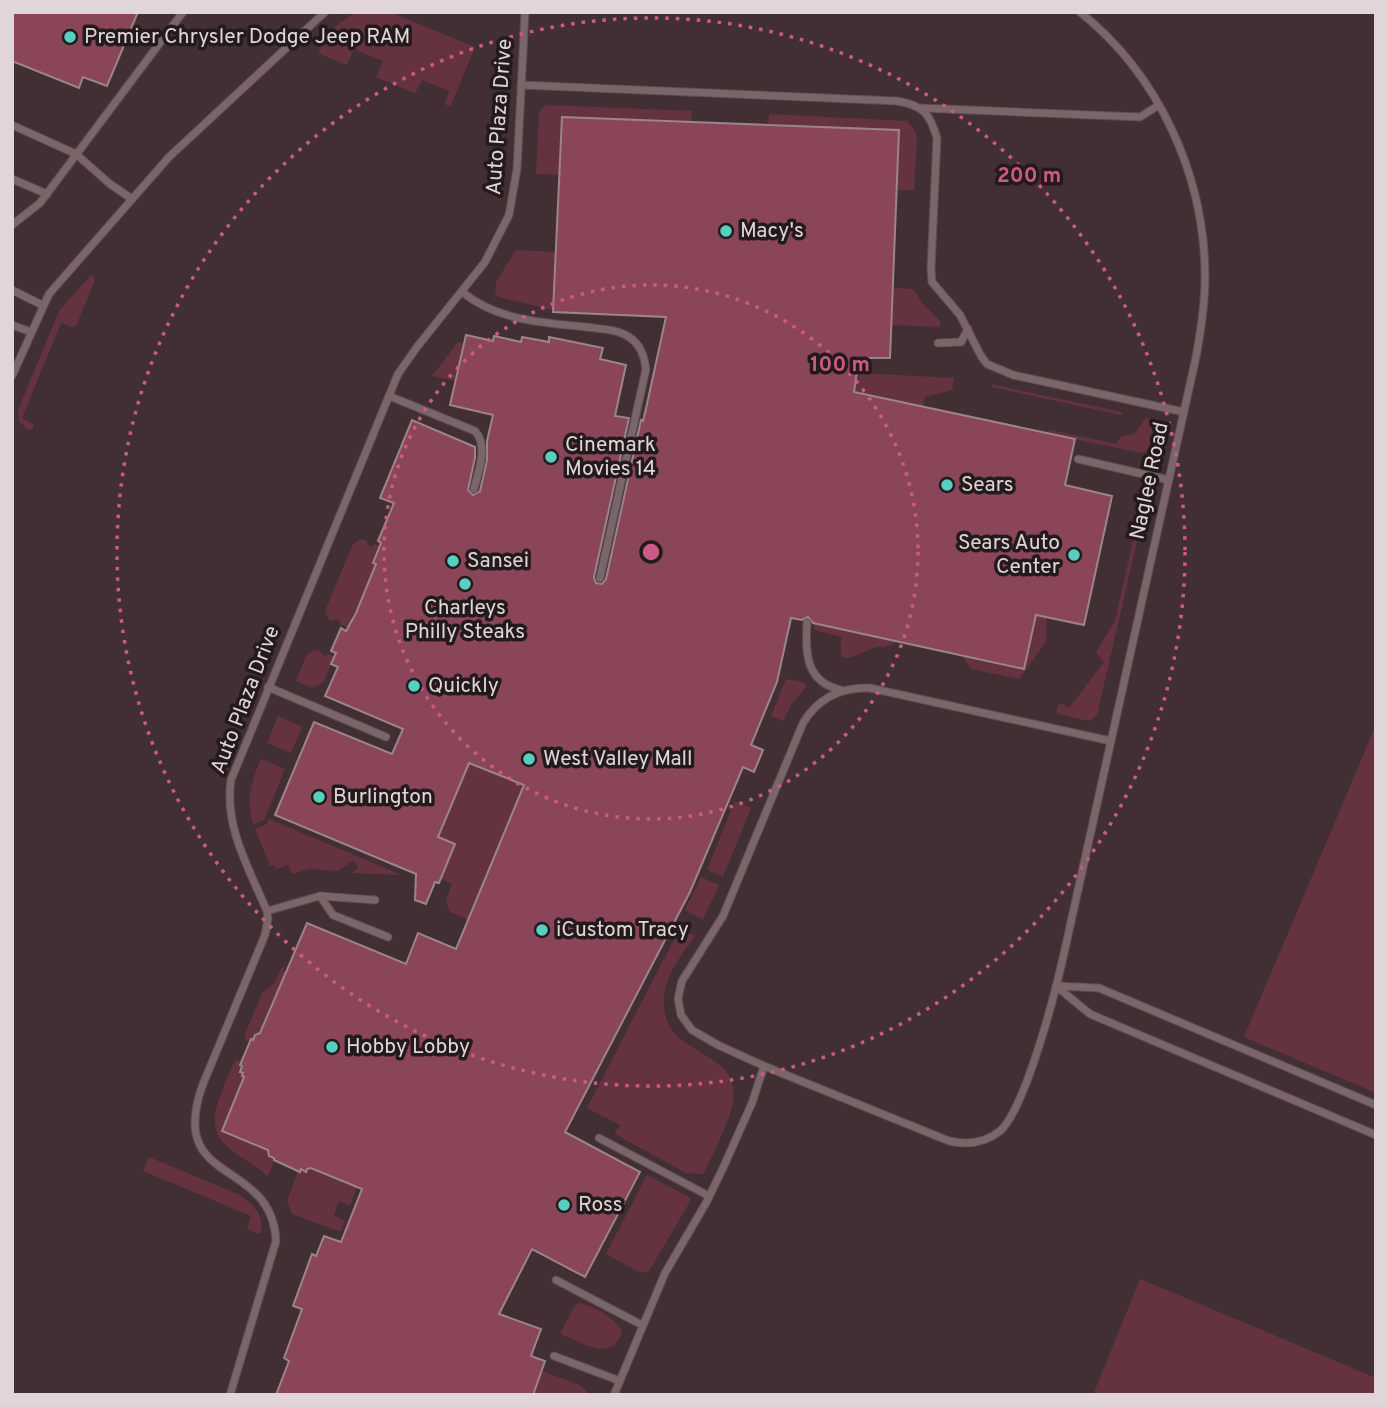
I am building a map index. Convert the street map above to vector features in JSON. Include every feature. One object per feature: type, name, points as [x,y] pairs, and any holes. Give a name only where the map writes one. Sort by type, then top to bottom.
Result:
[{"type":"lane","points":[[12,225],[40,203],[183,12]]},
{"type":"lane","points":[[12,376],[49,294],[175,151],[326,12]]},
{"type":"lane","name":"Auto Plaza Drive","points":[[267,911],[232,826],[229,794],[236,766],[402,366],[485,262],[509,215],[517,169],[525,12]]},
{"type":"lane","name":"Naglee Road","points":[[841,690],[818,703],[803,723],[723,916],[679,990],[681,1015],[692,1030],[764,1066],[935,1136],[962,1144],[975,1143],[1000,1131],[1014,1112],[1039,1045],[1056,986],[1184,412],[1203,313],[1204,251],[1196,198],[1187,167],[1159,105],[1134,67],[1080,12]]},
{"type":"lane","points":[[521,85],[897,101],[921,108],[1140,117],[1159,105]]},
{"type":"lane","points":[[921,108],[932,121],[937,138],[931,276],[936,289],[960,315],[987,364],[1004,373],[1184,412]]},
{"type":"lane","points":[[12,125],[76,153],[110,184],[132,199]]},
{"type":"lane","points":[[12,179],[47,194]]},
{"type":"lane","points":[[12,290],[43,305]]},
{"type":"lane","points":[[462,292],[478,305],[495,312],[543,323],[611,330],[628,336],[643,351],[646,369],[600,578]]},
{"type":"lane","points":[[12,325],[31,332]]},
{"type":"lane","points":[[938,344],[961,342],[968,328]]},
{"type":"lane","points":[[389,396],[475,431],[480,436],[482,450],[474,489]]},
{"type":"lane","points":[[1078,459],[1168,480]]},
{"type":"lane","points":[[807,623],[805,648],[809,665],[818,679],[829,687],[841,690],[870,688],[1111,741]]},
{"type":"lane","points":[[268,687],[386,737]]},
{"type":"lane","points":[[320,896],[333,915],[388,937]]},
{"type":"lane","points":[[230,1395],[274,1252],[276,1230],[268,1207],[256,1192],[223,1170],[202,1150],[193,1121],[195,1107],[265,934],[267,911],[320,896],[375,900]]},
{"type":"lane","points":[[1056,986],[1098,988],[1376,1105]]},
{"type":"lane","points":[[1056,986],[1090,1014],[1376,1135]]},
{"type":"lane","points":[[614,1395],[665,1273],[709,1196],[752,1103],[764,1066]]},
{"type":"lane","points":[[599,1138],[709,1196]]},
{"type":"lane","points":[[556,1280],[642,1325]]},
{"type":"lane","points":[[554,1356],[620,1381]]},
{"type":"shaded area","points":[[356,12],[390,12],[475,47],[451,105],[447,106],[445,103],[449,91],[422,80],[415,93],[376,77],[383,61],[354,49],[347,65],[322,55],[319,51],[324,39]]},
{"type":"shaded area","points":[[544,106],[692,111],[691,122],[562,117],[559,175],[536,174],[539,113]]},
{"type":"shaded area","points":[[769,114],[907,121],[917,138],[914,190],[897,190],[899,130],[768,125]]},
{"type":"shaded area","points":[[516,250],[556,252],[553,310],[499,297],[495,293],[496,282]]},
{"type":"shaded area","points":[[93,275],[95,280],[76,326],[61,323],[22,418],[34,425],[33,429],[29,430],[19,422],[18,410],[59,311]]},
{"type":"shaded area","points":[[893,288],[913,289],[940,321],[940,327],[891,325]]},
{"type":"shaded area","points":[[458,342],[464,344],[456,381],[432,376]]},
{"type":"shaded area","points":[[859,373],[954,378],[952,390],[925,397],[923,407],[854,392]]},
{"type":"shaded area","points":[[991,384],[1123,413],[1121,415],[992,387]]},
{"type":"shaded area","points":[[1146,418],[1157,420],[1160,430],[1155,444],[1142,453],[1045,433],[1050,430],[1116,444],[1121,436],[1134,434]]},
{"type":"shaded area","points":[[1138,518],[1142,519],[1097,715],[1090,721],[1061,715],[1056,712],[1058,705],[1063,704],[1069,708],[1104,662],[1096,652],[1115,621]]},
{"type":"shaded area","points":[[360,539],[367,541],[371,547],[375,544],[379,546],[373,563],[376,564],[348,628],[341,625],[338,619],[329,620],[325,611],[353,544]]},
{"type":"shaded area","points":[[1036,615],[1047,617],[1046,642],[1019,679],[971,669],[962,655]]},
{"type":"shaded area","points":[[815,623],[897,641],[889,646],[847,658],[841,654],[842,637],[814,630]]},
{"type":"shaded area","points":[[314,650],[320,651],[324,656],[329,654],[334,657],[323,683],[312,688],[296,681],[306,656]]},
{"type":"shaded area","points":[[786,679],[802,682],[807,686],[791,705],[783,721],[771,716]]},
{"type":"shaded area","points":[[278,716],[302,727],[291,753],[267,743]]},
{"type":"shaded area","points":[[1376,725],[1376,1093],[1244,1037]]},
{"type":"shaded area","points":[[261,759],[285,769],[264,820],[253,825],[251,791]]},
{"type":"shaded area","points":[[469,762],[524,785],[468,920],[450,912],[446,901],[452,884],[441,879],[455,844],[438,837]]},
{"type":"shaded area","points":[[735,801],[751,808],[723,877],[707,870]]},
{"type":"shaded area","points":[[269,819],[402,875],[352,873],[359,867],[353,860],[338,871],[310,869],[292,874],[288,865],[276,869],[274,865],[270,866],[255,829],[267,824]]},
{"type":"shaded area","points":[[701,877],[719,885],[703,920],[685,910]]},
{"type":"shaded area","points":[[680,928],[695,936],[666,984],[666,1018],[681,1039],[724,1070],[731,1080],[734,1094],[727,1123],[704,1174],[686,1173],[615,1134],[620,1125],[587,1108]]},
{"type":"shaded area","points":[[282,967],[286,973],[260,1033],[249,1042],[244,1037],[262,993],[274,984]]},
{"type":"shaded area","points":[[236,1060],[241,1062],[240,1071],[244,1077],[222,1131],[268,1150],[274,1161],[268,1176],[234,1152],[218,1135],[216,1111]]},
{"type":"shaded area","points":[[149,1157],[240,1195],[257,1211],[261,1221],[261,1233],[247,1229],[251,1216],[143,1171]]},
{"type":"shaded area","points":[[311,1168],[357,1187],[350,1206],[339,1201],[334,1215],[345,1221],[341,1232],[292,1214],[287,1201],[298,1171]]},
{"type":"shaded area","points":[[647,1175],[691,1200],[649,1271],[641,1273],[606,1254]]},
{"type":"shaded area","points":[[1140,1279],[1376,1378],[1376,1395],[1093,1395]]},
{"type":"shaded area","points":[[579,1303],[598,1310],[615,1322],[622,1333],[617,1342],[611,1347],[595,1348],[560,1334],[575,1305]]},
{"type":"shaded area","points":[[542,1371],[580,1385],[590,1395],[533,1395]]},
{"type":"building","name":"Premier Chrysler Dodge Jeep RAM","points":[[12,12],[138,12],[107,86],[83,77],[79,88],[12,61]]},
{"type":"building","name":"West Valley Mall","points":[[562,117],[899,130],[890,358],[859,358],[854,392],[1075,439],[1065,485],[1112,496],[1084,625],[1036,615],[1024,669],[813,623],[808,617],[802,620],[791,618],[777,682],[751,745],[763,750],[754,772],[743,767],[690,892],[565,1132],[640,1172],[585,1277],[532,1249],[499,1314],[541,1329],[531,1356],[545,1361],[533,1395],[276,1395],[289,1361],[284,1358],[302,1309],[293,1306],[312,1254],[316,1256],[324,1236],[341,1242],[362,1189],[311,1168],[306,1172],[301,1169],[300,1172],[274,1160],[269,1156],[268,1150],[222,1131],[244,1077],[240,1072],[240,1065],[251,1039],[260,1033],[307,923],[406,964],[418,933],[456,949],[524,785],[469,763],[438,837],[455,844],[439,883],[435,882],[426,904],[415,900],[416,874],[275,815],[314,722],[392,754],[403,729],[325,696],[338,667],[331,664],[336,653],[331,651],[341,628],[346,631],[356,613],[376,564],[373,563],[381,543],[378,541],[394,503],[380,498],[412,420],[475,447],[468,490],[473,495],[480,491],[493,415],[450,405],[466,335],[493,341],[494,336],[521,342],[522,337],[549,342],[549,337],[603,348],[600,359],[626,365],[615,416],[629,418],[594,577],[596,583],[602,584],[606,579],[641,420],[643,421],[647,404],[666,317],[553,312]]},
{"type":"place","name":"Premier Chrysler Dodge Jeep RAM","points":[[70,37]]},
{"type":"place","name":"Macy's","points":[[726,231]]},
{"type":"place","name":"Cinemark Movies 14","points":[[551,457]]},
{"type":"place","name":"Sears","points":[[947,485]]},
{"type":"place","name":"Sears Auto Center","points":[[1074,555]]},
{"type":"place","name":"Sansei","points":[[453,561]]},
{"type":"place","name":"Charleys Philly Steaks","points":[[465,584]]},
{"type":"place","name":"Quickly","points":[[414,686]]},
{"type":"place","name":"West Valley Mall","points":[[529,759]]},
{"type":"place","name":"Burlington","points":[[319,797]]},
{"type":"place","name":"iCustom Tracy","points":[[542,930]]},
{"type":"place","name":"Hobby Lobby","points":[[332,1047]]},
{"type":"place","name":"Ross","points":[[564,1205]]}]
